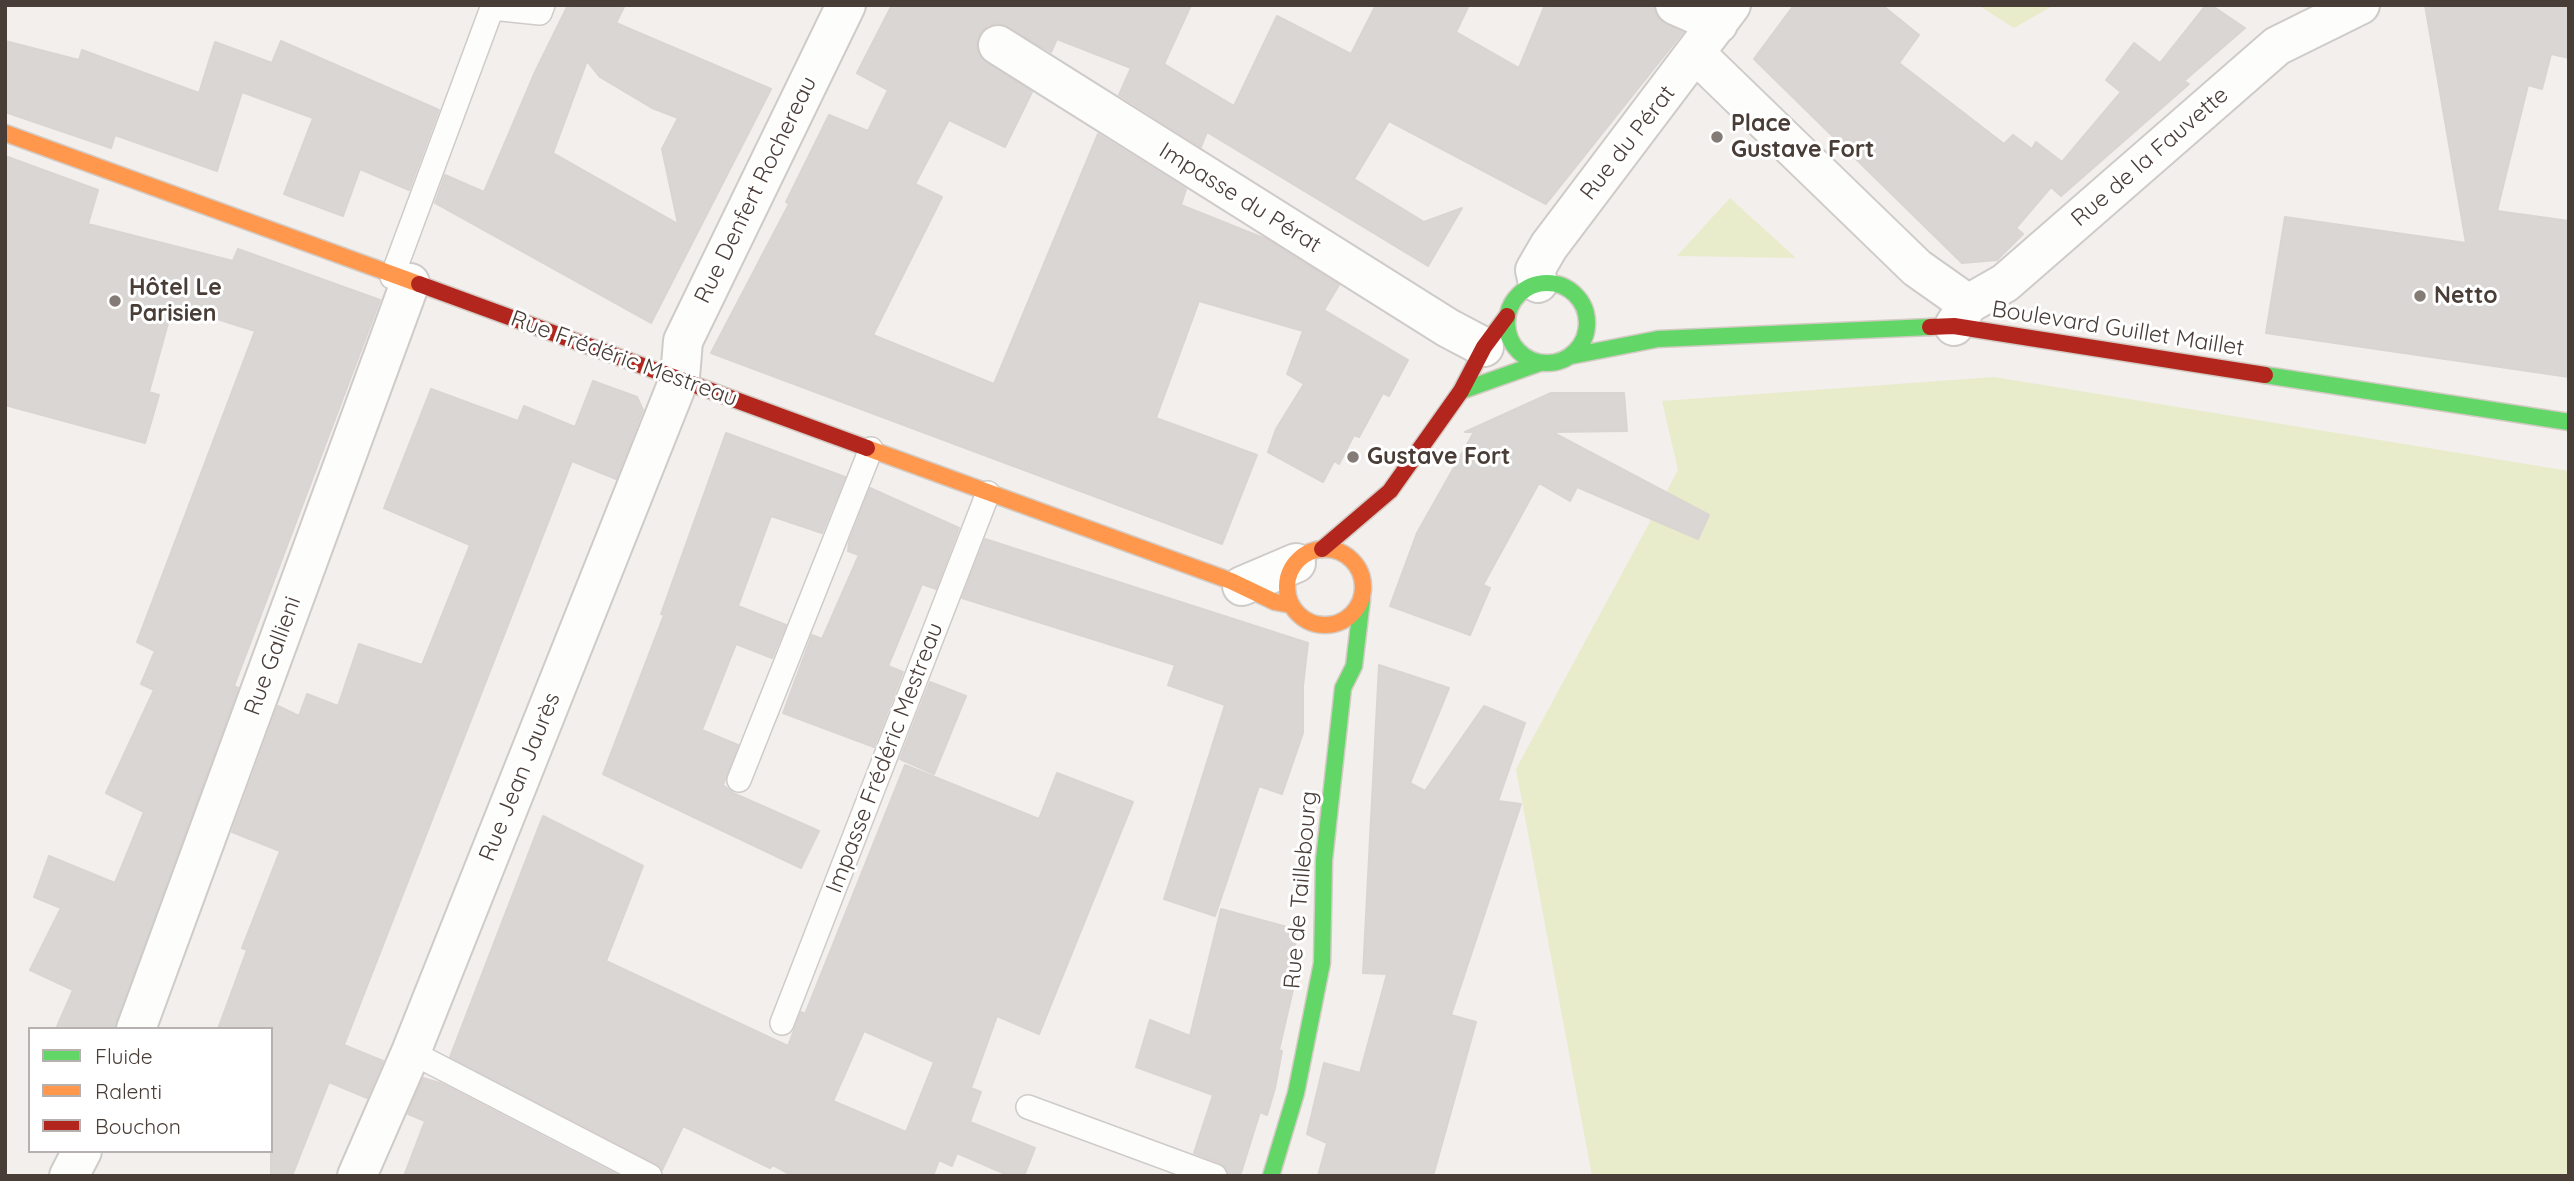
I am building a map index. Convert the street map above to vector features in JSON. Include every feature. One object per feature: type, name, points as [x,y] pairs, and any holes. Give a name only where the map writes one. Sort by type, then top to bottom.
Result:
[{"type":"street","name":"Rue Denfert Rochereau","points":[[680,377],[683,341],[846,5]]},
{"type":"street","points":[[1675,5],[1725,15]]},
{"type":"street","name":"Rue de la Fauvette","points":[[1961,315],[2005,283],[2277,46],[2360,5]]},
{"type":"street","name":"Rue du Pérat","points":[[1538,283],[1535,270],[1549,246],[1725,15]]},
{"type":"street","name":"Impasse du Pérat","points":[[998,45],[1436,320],[1484,347]]},
{"type":"street","points":[[1696,54],[1917,268],[1961,315]]},
{"type":"street","name":"Rue Frédéric Mestreau","points":[[5,132],[401,280],[680,377],[1242,586],[1275,602],[1291,605]]},
{"type":"street","name":"Rue Gallieni","points":[[137,1027],[401,280]]},
{"type":"street","points":[[1325,641],[1313,624],[1291,605],[1287,590],[1289,576],[1309,556],[1390,491],[1461,391],[1484,347],[1507,316],[1513,301],[1524,290],[1538,283],[1554,283],[1569,289],[1581,300],[1587,314],[1587,330],[1581,345],[1571,356],[1556,363],[1540,363],[1525,358],[1514,346],[1508,332],[1507,316]]},
{"type":"street","points":[[1587,314],[1605,323]]},
{"type":"street","name":"Boulevard Guillet Maillet","points":[[1571,356],[1658,339],[1961,315],[2569,422]]},
{"type":"street","name":"Boulevard Guillet Maillet","points":[[1625,331],[1658,339]]},
{"type":"street","points":[[1461,391],[1540,363]]},
{"type":"street","name":"Rue Jean Jaurès","points":[[357,1176],[411,1052],[680,377]]},
{"type":"street","points":[[1382,518],[1390,491]]},
{"type":"street","points":[[1242,586],[1309,556],[1337,551],[1350,558],[1359,570],[1362,592]]},
{"type":"street","points":[[1313,624],[1328,625],[1343,621],[1354,612],[1371,558]]},
{"type":"street","name":"Rue de Taillebourg","points":[[1271,1176],[1296,1093],[1322,963],[1324,860],[1343,688],[1354,666],[1362,592]]},
{"type":"street","points":[[1335,671],[1343,688]]},
{"type":"street","points":[[69,1176],[81,1153]]},
{"type":"lane","points":[[401,280],[492,8],[540,13],[543,5]]},
{"type":"lane","points":[[739,780],[871,449]]},
{"type":"lane","name":"Impasse Frédéric Mestreau","points":[[782,1023],[988,493]]},
{"type":"lane","points":[[411,1052],[650,1176]]},
{"type":"lane","points":[[1028,1107],[1215,1176]]},
{"type":"green space","points":[[1978,5],[2054,5],[2014,28]]},
{"type":"green space","points":[[1730,198],[1796,258],[1677,256]]},
{"type":"green space","points":[[1994,377],[2569,471],[2569,1176],[1592,1176],[1516,769],[1678,470],[1662,401]]},
{"type":"building","points":[[568,5],[625,5],[616,23],[771,89],[651,323],[435,203],[445,175],[484,192],[535,72]],"holes":[[[587,61],[600,77],[652,108],[678,118],[662,149],[678,224],[553,153]]]},
{"type":"building","points":[[892,5],[1191,5],[1164,64],[1234,106],[1277,16],[1351,54],[1376,5],[1469,5],[1456,32],[1519,68],[1545,5],[1653,5],[1658,18],[1683,32],[1546,204],[1389,121],[1354,179],[1424,222],[1462,208],[1428,266],[1207,132],[1201,147],[1119,95],[1131,68],[1057,39],[1051,52],[999,23],[988,25],[980,33],[976,45],[979,56],[1032,92],[1005,147],[949,120],[915,184],[942,197],[873,335],[994,384],[1098,134],[1186,189],[1181,205],[1266,239],[1339,285],[1324,310],[1408,360],[1389,396],[1383,393],[1359,437],[1354,435],[1339,464],[1334,461],[1323,482],[1268,452],[1276,429],[1304,384],[1287,374],[1303,331],[1199,301],[1156,418],[1257,455],[1222,544],[711,353],[789,204],[786,202],[829,115],[868,131],[888,90],[857,73]]},
{"type":"building","points":[[1794,5],[1882,5],[1919,35],[1899,63],[2004,144],[2013,135],[2032,149],[2036,142],[2062,162],[2121,92],[2106,80],[2134,43],[2160,63],[2206,5],[2211,5],[2245,28],[2184,81],[2189,84],[2061,196],[2051,187],[2016,228],[2023,234],[1997,260],[1962,263],[1754,59]]},
{"type":"building","name":"Netto","points":[[2425,5],[2569,5],[2569,58],[2551,54],[2542,89],[2528,85],[2497,211],[2569,221],[2569,377],[2266,333],[2285,217],[2466,243]]},
{"type":"building","points":[[5,41],[79,60],[82,50],[199,93],[215,42],[272,63],[281,41],[439,110],[409,190],[360,169],[343,216],[284,194],[313,118],[242,92],[217,171],[115,135],[111,148],[5,112]]},
{"type":"building","points":[[5,156],[98,190],[88,224],[233,261],[238,249],[380,300],[234,686],[238,688],[116,1027],[57,1027],[73,990],[30,970],[61,908],[34,897],[49,856],[115,883],[144,812],[106,793],[154,690],[141,684],[155,651],[137,642],[255,331],[173,305],[149,392],[159,395],[145,443],[5,405]]},
{"type":"building","points":[[593,381],[637,397],[643,410],[616,479],[572,461],[344,1045],[383,1061],[367,1098],[329,1082],[292,1176],[271,1176],[273,1027],[219,1027],[247,950],[242,948],[280,851],[232,832],[278,706],[299,716],[307,694],[338,706],[359,644],[422,665],[470,545],[384,508],[431,389],[518,421],[524,406],[575,427]]},
{"type":"building","points":[[1551,393],[1624,393],[1627,431],[1552,432],[1709,515],[1698,539],[1577,487],[1570,501],[1539,483],[1483,585],[1490,588],[1470,635],[1390,606],[1417,533],[1474,432],[1465,432]]},
{"type":"building","points":[[726,433],[845,477],[822,533],[771,516],[738,606],[786,625],[772,658],[736,644],[702,730],[738,745],[723,785],[733,793],[819,831],[801,868],[603,774],[664,615],[661,614]]},
{"type":"building","points":[[870,488],[959,528],[936,589],[922,584],[888,666],[903,672],[874,747],[783,713],[812,635],[822,639],[859,555],[848,551],[849,542]]},
{"type":"building","points":[[985,539],[1308,643],[1303,686],[1303,733],[1282,794],[1259,786],[1215,916],[1164,899],[1225,705],[1168,685],[1175,665],[962,598]]},
{"type":"building","points":[[1379,665],[1449,688],[1410,783],[1425,791],[1484,706],[1525,723],[1498,801],[1521,804],[1451,1015],[1476,1022],[1433,1176],[1318,1176],[1327,1143],[1307,1134],[1324,1063],[1360,1073],[1387,974],[1363,973]]},
{"type":"building","points":[[930,682],[966,696],[934,774],[900,759]]},
{"type":"building","points":[[905,765],[1039,819],[1057,773],[1133,802],[1039,1034],[997,1016],[971,1088],[981,1092],[970,1122],[1035,1148],[1024,1176],[1010,1176],[957,1153],[952,1166],[939,1160],[933,1176],[793,1176],[773,1165],[770,1168],[683,1126],[662,1170],[656,1164],[450,1057],[543,816],[643,866],[606,961],[788,1046],[801,1012],[805,1014]],"holes":[[[864,1031],[934,1062],[906,1132],[833,1101]]]},
{"type":"building","points":[[1221,909],[1298,930],[1288,979],[1295,981],[1279,1050],[1282,1051],[1275,1088],[1267,1115],[1260,1112],[1240,1176],[1229,1176],[1220,1163],[1194,1153],[1213,1095],[1136,1067],[1150,1020],[1190,1036]]},
{"type":"building","points":[[423,1078],[440,1083],[619,1176],[404,1176],[425,1121],[408,1114]]},
{"type":"traffic: fast","points":[[1547,283],[1562,286],[1575,295],[1584,308],[1587,323],[1584,338],[1575,351],[1562,360],[1547,363],[1532,360],[1519,351],[1510,338],[1507,323],[1510,308],[1519,295],[1532,286],[1547,283]]},
{"type":"traffic: fast","points":[[1571,356],[1658,339],[1930,327]]},
{"type":"traffic: fast","points":[[1461,391],[1540,363]]},
{"type":"traffic: fast","points":[[2265,375],[2569,422]]},
{"type":"traffic: fast","points":[[1271,1176],[1296,1093],[1322,963],[1324,860],[1343,688],[1354,666],[1362,599]]},
{"type":"traffic: slow","points":[[5,133],[419,284]]},
{"type":"traffic: slow","points":[[867,448],[1231,581],[1275,602],[1291,605]]},
{"type":"traffic: slow","points":[[1325,549],[1339,552],[1352,560],[1360,573],[1363,587],[1360,601],[1352,614],[1339,622],[1325,625],[1311,622],[1298,614],[1290,601],[1287,587],[1290,573],[1298,560],[1311,552],[1325,549]]},
{"type":"traffic: jam","points":[[419,284],[867,448]]},
{"type":"traffic: jam","points":[[1322,549],[1390,491],[1461,391],[1484,347],[1507,316]]},
{"type":"traffic: jam","points":[[1930,327],[1954,326],[2265,375]]},
{"type":"place","name":"Place Gustave Fort","points":[[1717,137]]},
{"type":"place","name":"Netto","points":[[2420,296]]},
{"type":"place","name":"Hôtel Le Parisien","points":[[115,301]]},
{"type":"place","name":"Gustave Fort","points":[[1353,457]]}]
